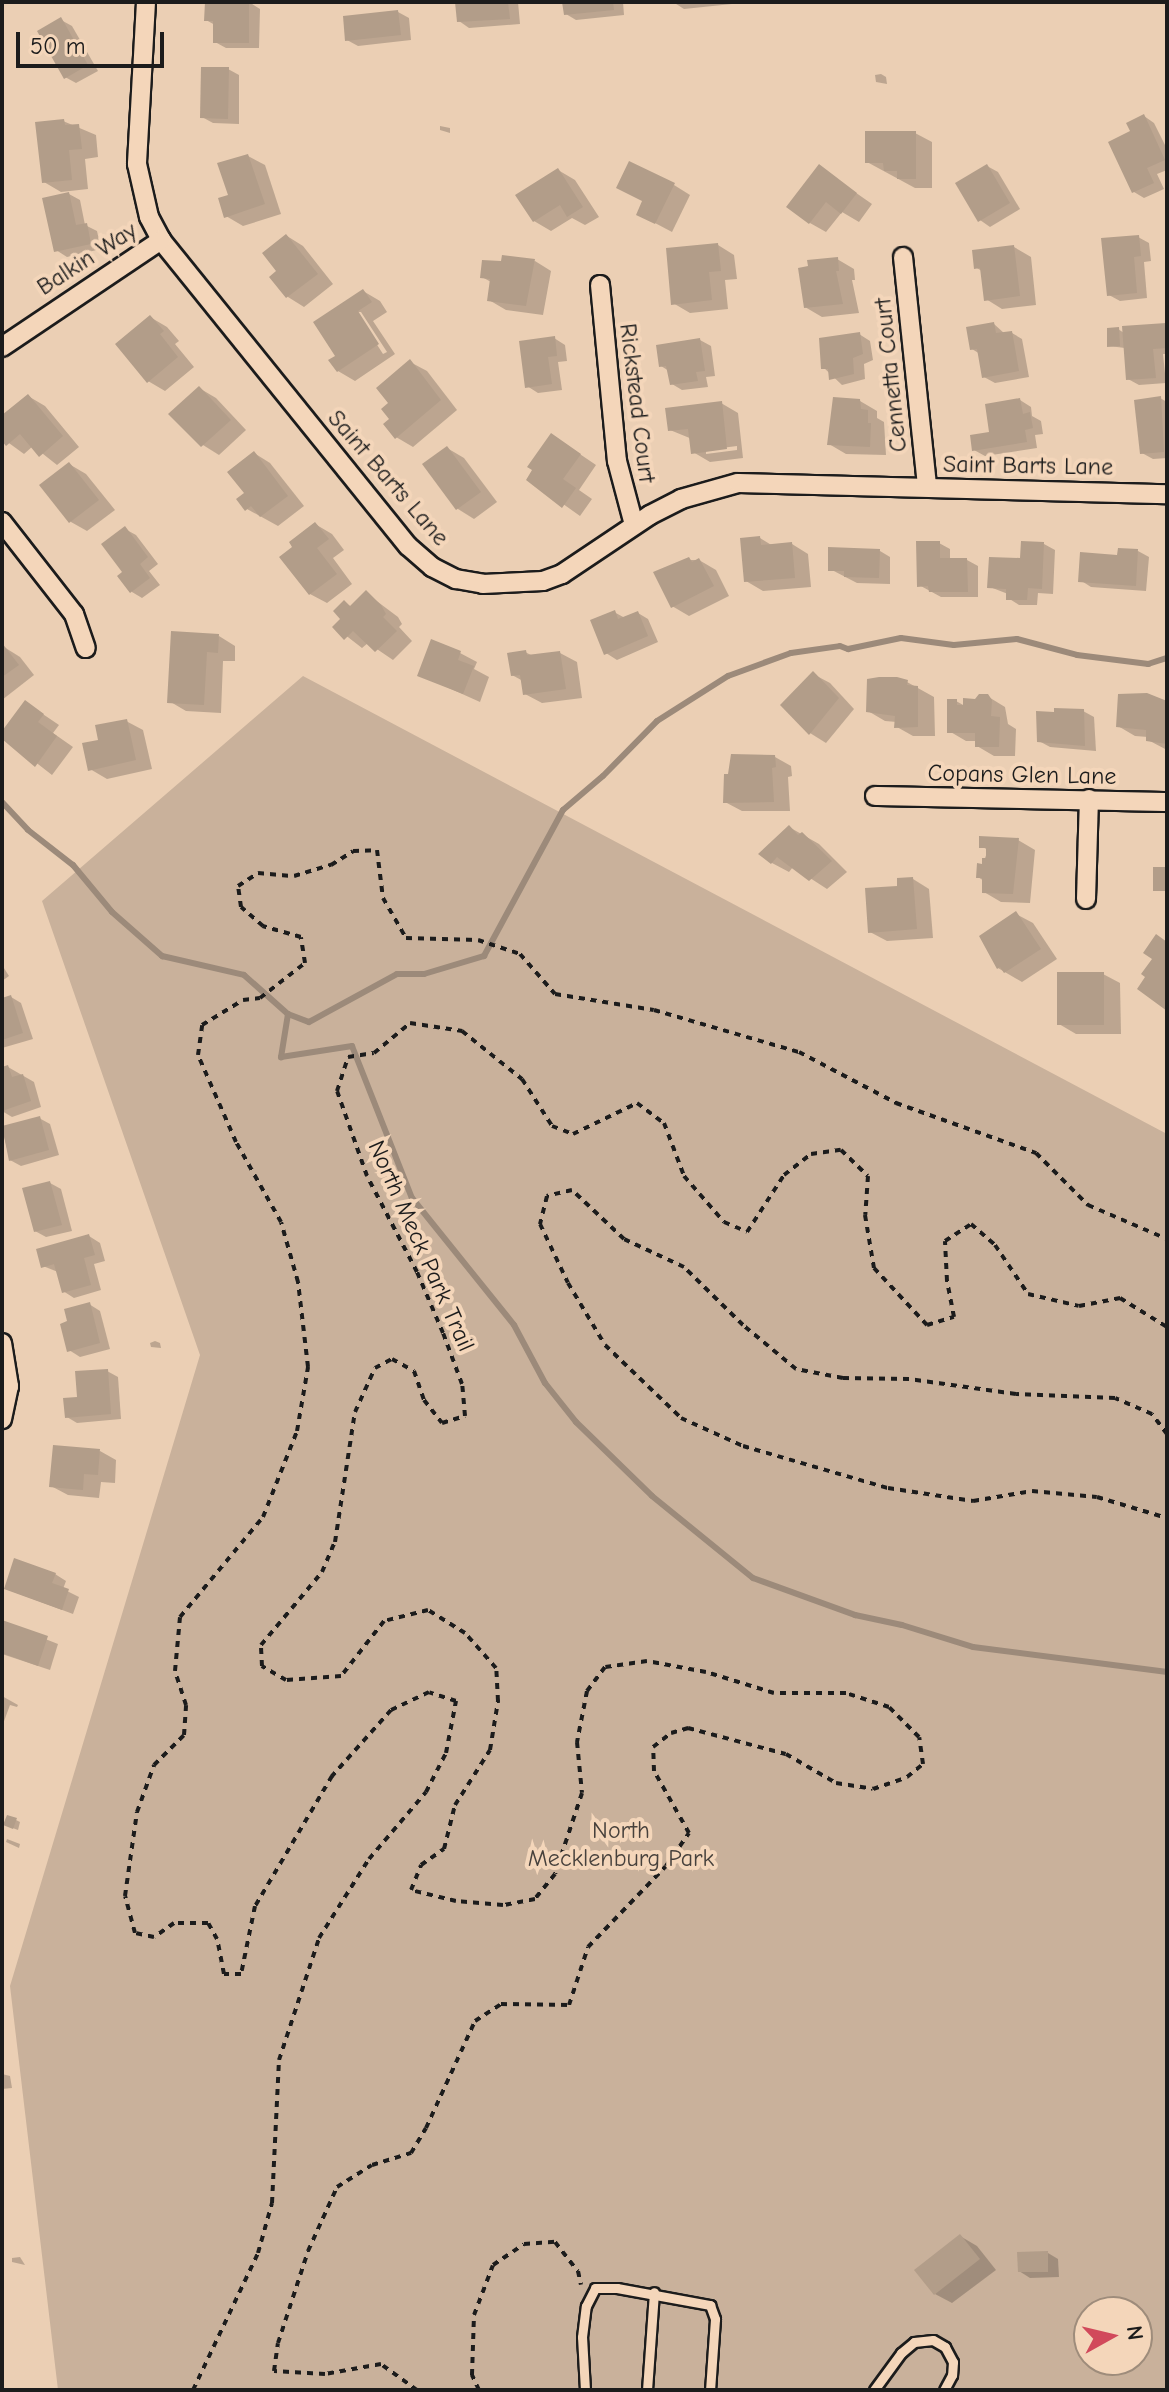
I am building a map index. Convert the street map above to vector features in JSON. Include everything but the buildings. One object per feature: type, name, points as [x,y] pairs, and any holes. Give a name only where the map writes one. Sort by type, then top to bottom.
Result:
[{"type":"street","name":"Saint Barts Lane","points":[[146,2],[137,164],[149,217],[161,240],[383,516],[432,567],[456,579],[483,584],[543,581],[562,574],[634,525],[681,499],[738,483],[1167,494]]},
{"type":"street","name":"Balkin Way","points":[[2,347],[161,240]]},
{"type":"street","name":"Cennetta Court","points":[[903,257],[927,487]]},
{"type":"street","name":"Rickstead Court","points":[[600,285],[617,461],[634,525]]},
{"type":"street","points":[[2,522],[74,614],[86,648]]},
{"type":"street","name":"Copans Glen Lane","points":[[875,796],[1167,802]]},
{"type":"street","points":[[1086,899],[1089,799]]},
{"type":"street","points":[[2,1343],[9,1386],[2,1419]]},
{"type":"lane","points":[[585,2390],[582,2349],[586,2306],[595,2288],[654,2292],[710,2305],[715,2319],[710,2390]]},
{"type":"lane","points":[[647,2390],[654,2292]]},
{"type":"lane","points":[[874,2390],[901,2353],[914,2342],[933,2340],[945,2347],[953,2362],[952,2375],[944,2390]]},
{"type":"path","points":[[193,2390],[258,2253],[268,2215],[279,2060],[319,1938],[369,1859],[426,1792],[446,1753],[456,1701],[429,1692],[391,1710],[332,1776],[255,1906],[241,1974],[224,1974],[217,1939],[208,1923],[174,1923],[154,1937],[135,1933],[125,1896],[137,1812],[154,1765],[184,1735],[186,1705],[175,1671],[180,1617],[263,1517],[297,1431],[308,1367],[298,1282],[281,1222],[236,1142],[198,1055],[202,1025],[243,1000],[260,998],[305,963],[301,937],[263,926],[241,907],[238,886],[258,873],[294,876],[331,865],[353,851],[377,850],[383,898],[406,938],[478,940],[520,954],[555,994],[654,1010],[799,1052],[896,1103],[1036,1153],[1088,1205],[1167,1239]]},
{"type":"path","name":"North Meck Park Trail","points":[[417,2390],[381,2364],[325,2374],[274,2371],[278,2343],[308,2251],[337,2187],[372,2165],[411,2153],[475,2021],[501,2004],[569,2005],[588,1947],[666,1866],[689,1833],[654,1771],[653,1747],[671,1733],[688,1728],[786,1754],[836,1783],[873,1789],[907,1777],[923,1764],[919,1737],[889,1707],[846,1693],[774,1693],[706,1672],[647,1661],[605,1667],[587,1691],[579,1729],[577,1742],[582,1793],[555,1874],[535,1899],[503,1905],[456,1901],[411,1890],[421,1865],[444,1849],[455,1805],[490,1750],[498,1701],[496,1668],[465,1633],[428,1610],[384,1621],[341,1676],[286,1680],[262,1666],[261,1645],[322,1572],[335,1542],[355,1412],[375,1368],[392,1359],[414,1371],[424,1400],[442,1423],[465,1416],[462,1384],[443,1333],[417,1272],[367,1176],[337,1091],[348,1057],[374,1053],[410,1023],[462,1031],[522,1079],[552,1126],[573,1134],[637,1103],[664,1123],[684,1176],[724,1222],[747,1232],[784,1175],[811,1154],[841,1150],[868,1176],[865,1215],[874,1268],[927,1325],[954,1317],[947,1281],[945,1241],[971,1224],[995,1245],[1028,1294],[1079,1306],[1120,1298],[1167,1327]]},
{"type":"path","points":[[1167,1434],[1152,1414],[1115,1398],[1016,1394],[909,1379],[843,1378],[796,1369],[743,1325],[684,1267],[624,1239],[572,1190],[547,1196],[540,1224],[568,1283],[605,1345],[681,1418],[743,1446],[888,1488],[973,1501],[1032,1491],[1097,1497],[1167,1518]]},
{"type":"path","points":[[479,2390],[472,2375],[474,2315],[493,2265],[524,2244],[555,2242],[578,2271],[586,2306]]},
{"type":"green space","name":"North Mecklenburg Park","points":[[303,676],[1167,1134],[1167,2390],[58,2390],[10,1986],[200,1355],[42,901]]},
{"type":"waterway","points":[[2,802],[28,830],[73,865],[112,912],[162,956],[244,975],[288,1014],[309,1022],[397,974],[424,974],[484,956],[563,810],[603,776],[657,721],[728,676],[791,653],[840,646],[848,649],[901,638],[954,645],[1017,639],[1077,655],[1148,664],[1167,658]]},
{"type":"waterway","points":[[288,1014],[281,1057],[352,1046],[412,1198],[514,1325],[545,1383],[576,1422],[652,1496],[753,1578],[855,1615],[902,1625],[973,1647],[1167,1672]]}]
